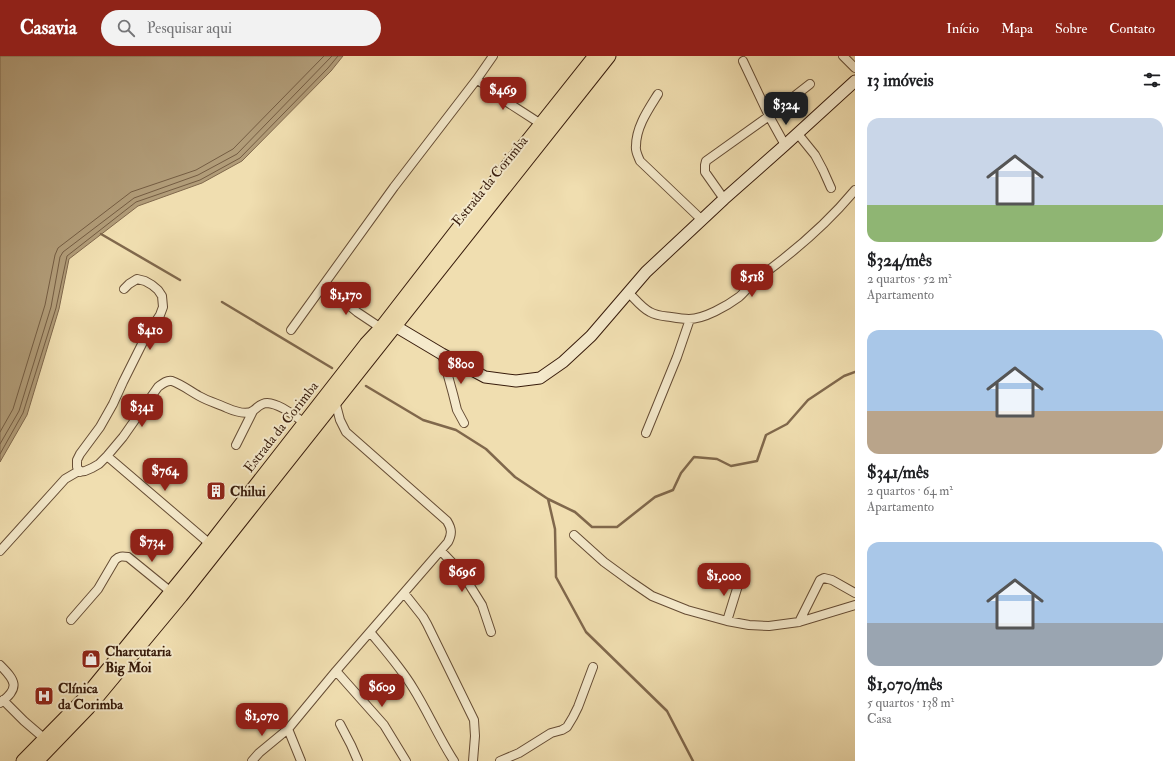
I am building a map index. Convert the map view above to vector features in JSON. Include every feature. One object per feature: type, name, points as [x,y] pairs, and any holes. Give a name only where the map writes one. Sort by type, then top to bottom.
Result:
[{"type":"main road","name":"Estrada da Corimba","points":[[37,761],[88,708],[231,534],[335,401],[381,328],[595,56]]},
{"type":"main road","name":"Estrada da Corimba","points":[[23,761],[82,701],[210,544],[305,423],[366,350],[395,326],[609,56]]},
{"type":"street","points":[[291,330],[394,187],[493,56]]},
{"type":"street","points":[[843,56],[855,68]]},
{"type":"street","points":[[743,61],[769,116],[785,145]]},
{"type":"street","points":[[476,79],[507,102],[541,124]]},
{"type":"street","points":[[395,326],[485,377],[516,381],[540,378],[563,362],[591,336],[646,272],[724,199],[798,134],[855,81]]},
{"type":"street","points":[[724,199],[705,172],[706,161],[769,116],[810,84]]},
{"type":"street","points":[[658,94],[640,124],[635,147],[637,153],[640,161],[702,220]]},
{"type":"street","points":[[798,134],[815,155],[831,188]]},
{"type":"street","points":[[628,292],[645,309],[651,313],[659,315],[690,319],[704,316],[719,310],[738,297],[756,280],[801,245],[837,211],[855,190]]},
{"type":"street","points":[[80,472],[77,467],[77,460],[100,427],[113,404],[145,338],[160,315],[162,307],[162,296],[158,290],[145,281],[137,279],[124,289]]},
{"type":"street","points":[[324,285],[357,312],[381,328]]},
{"type":"street","points":[[646,433],[677,358],[690,319]]},
{"type":"street","points":[[442,354],[454,394],[457,410],[464,423]]},
{"type":"street","points":[[0,551],[64,480],[77,472],[92,468],[107,456],[123,437],[158,387],[164,382],[171,381],[230,409],[249,413],[253,411]]},
{"type":"street","points":[[252,761],[259,753],[288,729],[441,551],[451,536],[452,528],[447,520],[346,432],[340,420],[335,401]]},
{"type":"street","points":[[236,444],[253,411],[261,404],[266,403],[282,408],[305,423]]},
{"type":"street","points":[[107,456],[210,544]]},
{"type":"street","points":[[574,534],[604,562],[652,596],[686,610],[727,621],[749,625],[768,626],[799,622],[855,605]]},
{"type":"street","points":[[441,551],[462,573],[482,605],[491,632]]},
{"type":"street","points":[[72,620],[98,589],[118,557],[128,557],[171,592]]},
{"type":"street","points":[[799,622],[820,580],[824,578],[832,580],[855,593]]},
{"type":"street","points":[[727,621],[740,579]]},
{"type":"street","points":[[404,593],[427,624],[474,720],[475,736],[473,761]]},
{"type":"street","points":[[370,632],[414,689],[444,746],[454,761]]},
{"type":"street","points":[[0,664],[10,675],[14,686],[12,692],[2,701],[45,739]]},
{"type":"street","points":[[500,761],[519,753],[550,733],[562,730],[566,727],[578,708],[593,667]]},
{"type":"street","points":[[336,672],[384,725],[406,761]]},
{"type":"street","points":[[340,724],[358,761]]},
{"type":"street","points":[[288,729],[301,761]]},
{"type":"water","points":[[0,56],[343,56],[331,71],[242,161],[202,183],[138,206],[69,259],[59,309],[27,415],[0,462]]},
{"type":"waterway","points":[[101,234],[180,280]]},
{"type":"waterway","points":[[222,302],[332,368]]},
{"type":"waterway","points":[[548,499],[575,512],[592,527],[617,527],[655,497],[673,490],[681,473],[694,457],[717,459],[731,466],[757,461],[766,435],[787,424],[808,400],[844,376],[855,372]]},
{"type":"waterway","points":[[366,386],[423,420],[456,430],[486,449],[515,477],[548,499],[555,529],[556,577],[586,632],[667,711],[693,761]]},
{"type":"place","name":"Chilui","points":[[216,491]]},
{"type":"place","name":"Charcutaria Big Moi","points":[[91,659]]},
{"type":"place","name":"Clínica da Corimba","points":[[44,696]]}]
